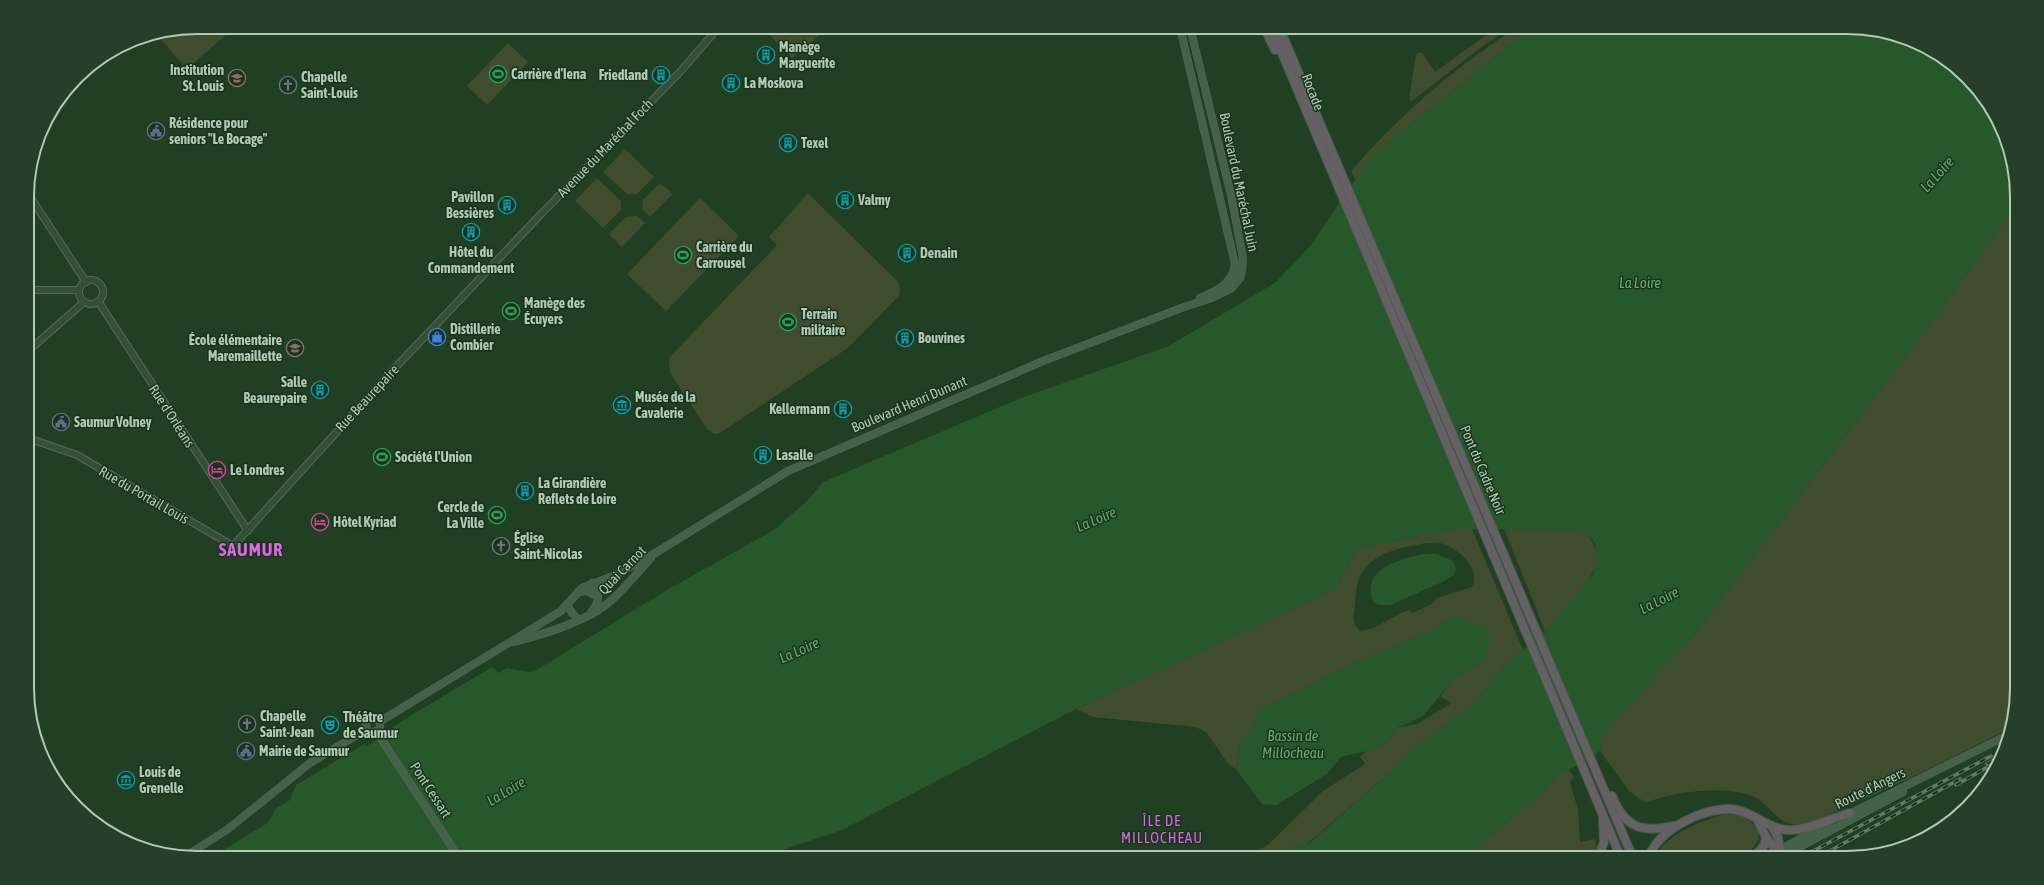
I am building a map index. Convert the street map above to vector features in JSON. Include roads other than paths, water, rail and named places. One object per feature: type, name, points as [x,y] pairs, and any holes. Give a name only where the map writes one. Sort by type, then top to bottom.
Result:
[{"type":"highway","points":[[1267,34],[1316,137]]},
{"type":"highway","name":"Rocade","points":[[1274,34],[1329,167]]},
{"type":"highway","name":"Pont du Cadre Noir","points":[[1282,34],[1599,776],[1606,787]]},
{"type":"highway","name":"Pont du Cadre Noir","points":[[1329,167],[1602,813]]},
{"type":"highway","points":[[1606,787],[1620,812],[1635,826],[1650,830],[1679,825]]},
{"type":"highway","points":[[1606,787],[1629,851]]},
{"type":"highway","points":[[1652,851],[1658,840],[1679,825],[1702,814],[1720,809],[1738,811],[1772,826],[1795,830],[1850,813]]},
{"type":"highway","points":[[1601,851],[1604,842],[1602,813]]},
{"type":"highway","points":[[1602,813],[1618,851]]},
{"type":"highway","points":[[1757,819],[1766,837],[1778,851]]},
{"type":"highway","points":[[1772,826],[1778,837],[1779,851]]},
{"type":"highway","points":[[1760,851],[1764,846],[1766,837]]},
{"type":"main road","name":"Boulevard du Maréchal Juin","points":[[1182,34],[1235,264],[1233,274],[1226,284],[1184,307]]},
{"type":"main road","name":"Boulevard du Maréchal Juin","points":[[1184,307],[1212,298],[1231,289],[1240,278],[1243,265],[1231,195],[1192,34]]},
{"type":"main road","name":"Boulevard Henri Dunant","points":[[657,552],[788,471],[1043,361],[1184,307]]},
{"type":"main road","name":"Quai Carnot","points":[[380,722],[561,611],[575,593],[582,588],[618,574],[657,552]]},
{"type":"main road","name":"Quai Carnot","points":[[509,643],[578,619],[608,604],[657,552]]},
{"type":"main road","points":[[588,615],[596,607],[598,598],[598,591],[592,583]]},
{"type":"main road","points":[[575,593],[586,590],[598,598]]},
{"type":"main road","points":[[567,604],[570,611],[578,619]]},
{"type":"main road","points":[[374,718],[380,722],[378,734],[367,729],[366,723],[370,719],[374,718]]},
{"type":"main road","points":[[194,851],[228,829],[310,763],[367,729]]},
{"type":"main road","name":"Pont Cessart","points":[[378,734],[454,851]]},
{"type":"main road","name":"Route d'Angers","points":[[1781,851],[2001,738]]},
{"type":"main road","name":"Route d'Angers","points":[[1781,851],[1850,813],[1989,745]]},
{"type":"street","name":"Avenue du Maréchal Foch","points":[[490,269],[680,72],[713,34]]},
{"type":"street","points":[[34,203],[86,282]]},
{"type":"street","name":"Rue Beaurepaire","points":[[233,546],[368,397],[490,269]]},
{"type":"street","points":[[34,290],[79,290],[86,282],[94,281],[100,286],[102,292],[98,301],[91,304],[84,302],[80,296],[79,290]]},
{"type":"street","name":"Rue d'Orléans","points":[[98,301],[248,531]]},
{"type":"street","points":[[34,346],[84,302]]},
{"type":"street","name":"Rue du Portail Louis","points":[[34,440],[77,455],[233,546]]},
{"type":"water","name":"La Loire","points":[[1524,34],[1857,34],[1878,37],[1909,46],[1946,68],[1962,82],[1976,98],[1998,135],[2009,176],[2010,213],[1933,320],[1693,636],[1603,733],[1600,751],[1569,770],[1562,771],[1544,790],[1472,851],[1292,851],[1295,846],[1300,844],[1308,844],[1393,770],[1416,747],[1476,702],[1503,667],[1548,628],[1593,574],[1597,562],[1595,543],[1583,530],[1456,529],[1357,548],[1335,589],[1074,710],[842,830],[779,851],[222,851],[266,824],[271,818],[275,809],[290,800],[296,785],[364,744],[367,746],[393,729],[392,727],[492,667],[499,673],[507,668],[530,672],[538,669],[667,590],[774,530],[809,499],[823,482],[1021,398],[1169,346],[1276,282],[1310,246],[1373,154]]},
{"type":"water","points":[[1422,554],[1437,554],[1453,561],[1456,568],[1454,575],[1391,605],[1374,603],[1371,591],[1372,582],[1376,574],[1392,563]]},
{"type":"water","name":"Bassin de Millocheau","points":[[1457,615],[1485,627],[1491,640],[1482,661],[1454,679],[1423,716],[1397,728],[1386,743],[1367,751],[1341,757],[1328,773],[1277,805],[1262,804],[1236,769],[1240,743],[1252,728],[1259,709],[1284,699],[1340,669],[1429,632]]},
{"type":"railway","points":[[1813,851],[1991,756]]},
{"type":"railway","points":[[1987,764],[1993,760]]},
{"type":"railway","points":[[1956,785],[1990,766]]},
{"type":"railway","points":[[1830,851],[1960,779]]},
{"type":"place","name":"Manège Marguerite","points":[[766,55]]},
{"type":"place","name":"Carrière d'Iena","points":[[498,74]]},
{"type":"place","name":"Friedland","points":[[661,75]]},
{"type":"place","name":"Institution St. Louis","points":[[237,78]]},
{"type":"place","name":"La Moskova","points":[[731,83]]},
{"type":"place","name":"Chapelle Saint-Louis","points":[[288,85]]},
{"type":"place","name":"Résidence pour seniors \"Le Bocage\"","points":[[156,131]]},
{"type":"place","name":"Texel","points":[[788,143]]},
{"type":"place","name":"Valmy","points":[[845,200]]},
{"type":"place","name":"Pavillon Bessières","points":[[507,205]]},
{"type":"place","name":"Hôtel du Commandement","points":[[471,232]]},
{"type":"place","name":"Denain","points":[[907,253]]},
{"type":"place","name":"Carrière du Carrousel","points":[[683,255]]},
{"type":"place","name":"Manège des Écuyers","points":[[511,311]]},
{"type":"place","name":"Terrain militaire","points":[[788,322]]},
{"type":"place","name":"Distillerie Combier","points":[[437,337]]},
{"type":"place","name":"Bouvines","points":[[905,338]]},
{"type":"place","name":"École élémentaire Maremaillette","points":[[295,348]]},
{"type":"place","name":"Salle Beaurepaire","points":[[320,390]]},
{"type":"place","name":"Musée de la Cavalerie","points":[[622,405]]},
{"type":"place","name":"Kellermann","points":[[843,409]]},
{"type":"place","name":"Saumur Volney","points":[[61,422]]},
{"type":"place","name":"Lasalle","points":[[763,455]]},
{"type":"place","name":"Société l'Union","points":[[382,457]]},
{"type":"place","name":"Le Londres","points":[[217,470]]},
{"type":"place","name":"La Girandière Reflets de Loire","points":[[525,491]]},
{"type":"place","name":"Cercle de La Ville","points":[[497,515]]},
{"type":"place","name":"Hôtel Kyriad","points":[[320,522]]},
{"type":"place","name":"Église Saint-Nicolas","points":[[501,546]]},
{"type":"place","name":"Chapelle Saint-Jean","points":[[247,724]]},
{"type":"place","name":"Théâtre de Saumur","points":[[330,725]]},
{"type":"place","name":"Mairie de Saumur","points":[[246,751]]},
{"type":"place","name":"Louis de Grenelle","points":[[126,780]]},
{"type":"district","name":"SAUMUR","points":[[251,549]]},
{"type":"district","name":"ÎLE DE MILLOCHEAU","points":[[1162,828]]}]
